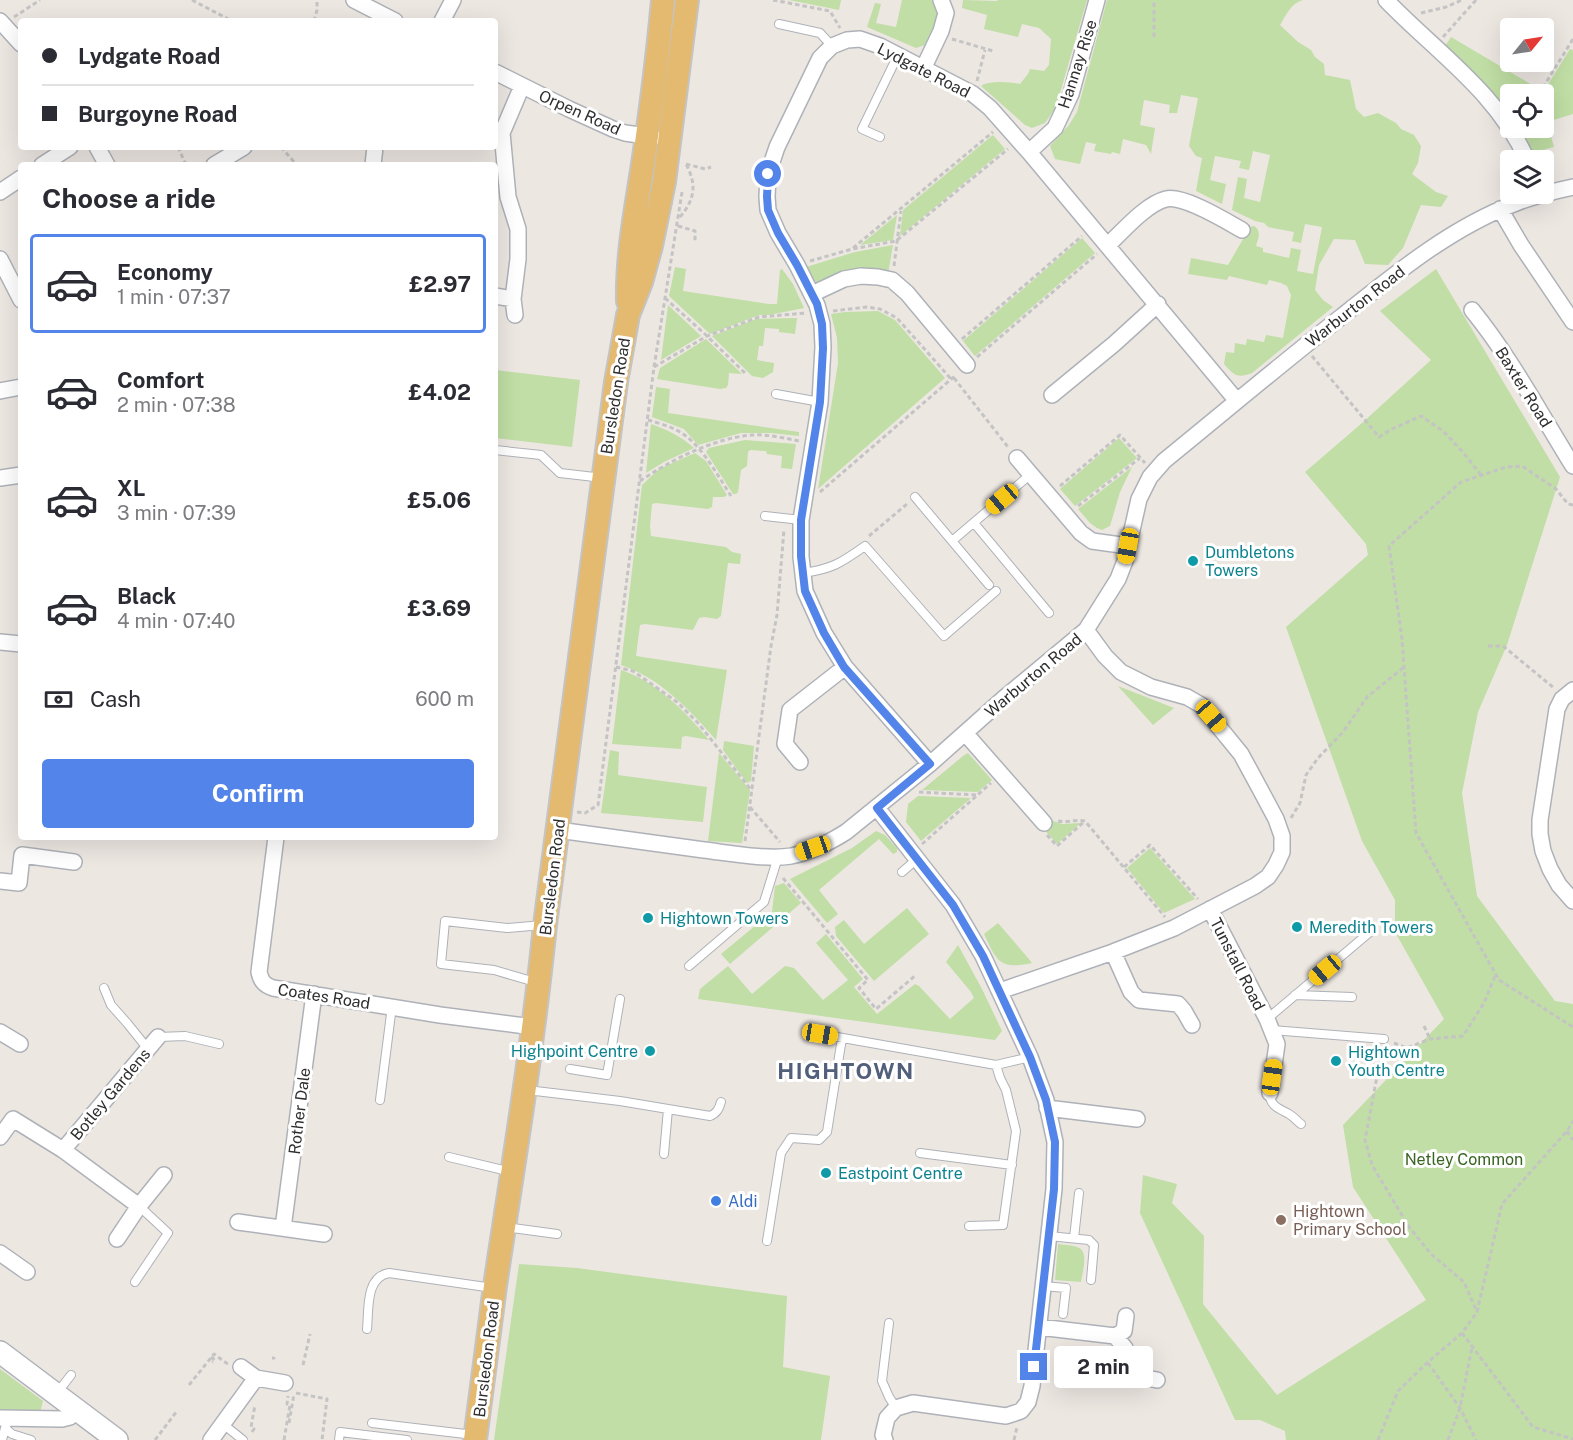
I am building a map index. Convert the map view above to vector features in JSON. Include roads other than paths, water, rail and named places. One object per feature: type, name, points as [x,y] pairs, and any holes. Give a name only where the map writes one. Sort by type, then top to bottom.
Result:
[{"type":"main road","name":"Bursledon Road","points":[[476,1438],[495,1288],[525,1090],[603,478],[628,315],[628,276],[632,233],[663,0]]},
{"type":"main road","name":"Bursledon Road","points":[[628,315],[641,282],[651,246],[664,182],[687,0]]},
{"type":"main road","points":[[0,1352],[117,1440]]},
{"type":"street","points":[[354,0],[389,18]]},
{"type":"street","points":[[444,18],[453,0]]},
{"type":"street","points":[[923,69],[939,35],[946,13],[942,0]]},
{"type":"street","name":"Hannay Rise","points":[[1029,152],[1055,128],[1071,94],[1097,0]]},
{"type":"street","points":[[1386,0],[1474,83],[1510,130],[1521,150]]},
{"type":"street","points":[[1,23],[18,41]]},
{"type":"street","name":"Lydgate Road","points":[[832,46],[847,40],[860,39],[880,46],[973,94],[990,108],[1158,304],[1237,401]]},
{"type":"street","points":[[832,46],[820,58],[813,71],[777,147],[768,174],[768,210],[820,312],[823,348],[820,402],[813,443],[793,519],[801,556],[805,591],[824,633],[844,667],[930,764]]},
{"type":"street","name":"Orpen Road","points":[[498,74],[569,110],[613,129],[625,133],[669,139]]},
{"type":"street","points":[[515,315],[513,299],[518,259],[518,229],[508,197],[502,133],[522,86]]},
{"type":"street","points":[[47,162],[65,150]]},
{"type":"street","points":[[219,162],[239,150]]},
{"type":"street","points":[[0,192],[18,180]]},
{"type":"street","name":"Warburton Road","points":[[1554,191],[1573,187]]},
{"type":"street","points":[[1108,245],[1138,217],[1156,203],[1168,198],[1198,206],[1242,230]]},
{"type":"street","name":"Warburton Road","points":[[558,830],[781,860],[831,841],[846,832],[930,764],[1086,630],[1118,579],[1125,561],[1139,499],[1164,461],[1408,264],[1454,233],[1513,204]]},
{"type":"street","points":[[1500,209],[1521,245],[1573,322]]},
{"type":"street","points":[[0,259],[18,294]]},
{"type":"street","points":[[812,294],[844,279],[861,276],[892,280],[907,293],[967,365]]},
{"type":"street","points":[[498,296],[513,299]]},
{"type":"street","points":[[1052,395],[1158,304]]},
{"type":"street","name":"Baxter Road","points":[[1472,310],[1517,374],[1573,466]]},
{"type":"street","points":[[0,391],[18,388]]},
{"type":"street","points":[[1017,458],[1081,533],[1092,541],[1128,546]]},
{"type":"street","points":[[0,478],[18,475]]},
{"type":"street","name":"Tunstall Road","points":[[1000,991],[1174,928],[1268,877],[1281,852],[1282,836],[1276,819],[1241,754],[1201,705],[1187,697],[1151,687],[1121,672],[1086,630]]},
{"type":"street","points":[[0,642],[18,644]]},
{"type":"street","points":[[800,762],[785,744],[790,710],[844,667]]},
{"type":"street","points":[[1569,693],[1557,709],[1540,820],[1540,834],[1550,869],[1559,885],[1573,901]]},
{"type":"street","points":[[965,733],[1044,823]]},
{"type":"street","points":[[877,808],[953,905],[983,956],[1030,1057],[1047,1108],[1055,1142],[1054,1189],[1032,1386],[1028,1402],[1021,1411],[1006,1416],[913,1403],[896,1408],[888,1418],[883,1435],[885,1440]]},
{"type":"street","name":"Coates Road","points":[[276,840],[259,972],[266,985],[273,988],[533,1027]]},
{"type":"street","points":[[0,881],[19,883],[21,855],[74,862]]},
{"type":"street","name":"Tunstall Road","points":[[1209,910],[1277,1044],[1270,1094]]},
{"type":"street","points":[[1113,952],[1131,992],[1139,1000],[1178,1005],[1192,1025]]},
{"type":"street","name":"Rother Dale","points":[[283,1228],[314,994]]},
{"type":"street","points":[[0,1032],[20,1044]]},
{"type":"street","name":"Botley Gardens","points":[[63,1150],[153,1043]]},
{"type":"street","points":[[1047,1108],[1137,1119]]},
{"type":"street","name":"Botley Gardens","points":[[0,1137],[13,1119],[63,1150],[139,1206]]},
{"type":"street","points":[[117,1239],[139,1206],[164,1175]]},
{"type":"street","points":[[238,1222],[324,1234]]},
{"type":"street","points":[[1,1255],[27,1272]]},
{"type":"street","points":[[1039,1327],[1115,1336],[1124,1331],[1126,1316]]},
{"type":"street","points":[[1115,1336],[1125,1348],[1131,1368],[1141,1377],[1157,1380]]},
{"type":"street","points":[[235,1366],[256,1378],[290,1388]]},
{"type":"street","points":[[211,1440],[256,1378]]},
{"type":"street","points":[[5,1422],[62,1419],[70,1417],[77,1410]]},
{"type":"lane","points":[[779,24],[820,33],[832,46]]},
{"type":"lane","points":[[880,137],[862,129],[898,55]]},
{"type":"lane","points":[[776,394],[820,402]]},
{"type":"lane","points":[[498,450],[541,455],[560,473],[603,478]]},
{"type":"lane","points":[[952,541],[1031,474]]},
{"type":"lane","points":[[915,497],[989,585]]},
{"type":"lane","points":[[765,516],[793,519]]},
{"type":"lane","points":[[974,523],[1049,613]]},
{"type":"lane","points":[[803,573],[842,563],[865,546],[944,636],[996,591]]},
{"type":"lane","points":[[902,872],[914,856]]},
{"type":"lane","points":[[689,966],[764,902],[781,860]]},
{"type":"lane","points":[[539,983],[494,970],[441,964],[445,921],[507,928],[545,925]]},
{"type":"lane","name":"Tunstall Road","points":[[1269,1025],[1295,995],[1370,932]]},
{"type":"lane","points":[[104,987],[111,1005],[153,1043],[185,1036],[219,1044]]},
{"type":"lane","points":[[1295,995],[1352,997]]},
{"type":"lane","points":[[570,1069],[607,1075],[620,999]]},
{"type":"lane","points":[[380,1100],[392,1006]]},
{"type":"lane","points":[[1269,1025],[1384,1039]]},
{"type":"lane","points":[[820,1034],[996,1065],[1030,1057]]},
{"type":"lane","points":[[767,1242],[781,1153],[791,1138],[819,1140],[827,1132],[842,1038]]},
{"type":"lane","points":[[969,1226],[1003,1225],[1016,1131],[1006,1090],[996,1065]]},
{"type":"lane","points":[[525,1090],[620,1101],[710,1116],[719,1110],[722,1102]]},
{"type":"lane","points":[[1270,1094],[1272,1103],[1301,1124]]},
{"type":"lane","points":[[664,1154],[668,1109]]},
{"type":"lane","points":[[921,1153],[1012,1165]]},
{"type":"lane","points":[[449,1157],[513,1172]]},
{"type":"lane","points":[[1074,1239],[1079,1193]]},
{"type":"lane","points":[[135,1282],[168,1233],[139,1206]]},
{"type":"lane","points":[[504,1227],[557,1234]]},
{"type":"lane","points":[[1049,1236],[1089,1240],[1094,1245],[1091,1280]]},
{"type":"lane","points":[[367,1329],[371,1287],[382,1274],[389,1273],[495,1288]]},
{"type":"lane","points":[[1043,1286],[1066,1288],[1063,1314]]},
{"type":"lane","points":[[889,1323],[882,1381],[896,1408]]},
{"type":"lane","points":[[56,1395],[70,1375]]},
{"type":"lane","points":[[2,1440],[5,1422]]},
{"type":"lane","points":[[5,1422],[12,1434],[31,1440]]},
{"type":"lane","points":[[372,1423],[476,1438]]},
{"type":"lane","points":[[223,1424],[243,1440]]},
{"type":"lane","points":[[339,1440],[340,1432],[407,1440]]},
{"type":"place","name":"Dumbletons Towers","points":[[1193,561]]},
{"type":"place","name":"Hightown Towers","points":[[648,918]]},
{"type":"place","name":"Meredith Towers","points":[[1297,927]]},
{"type":"place","name":"Highpoint Centre","points":[[650,1051]]},
{"type":"place","name":"Hightown Youth Centre","points":[[1336,1061]]},
{"type":"place","name":"Eastpoint Centre","points":[[826,1173]]},
{"type":"place","name":"Aldi","points":[[716,1201]]},
{"type":"place","name":"Hightown Primary School","points":[[1281,1220]]},
{"type":"district","name":"HIGHTOWN","points":[[846,1071]]},
{"type":"park label","name":"Netley Common","points":[[1464,1159]]}]
